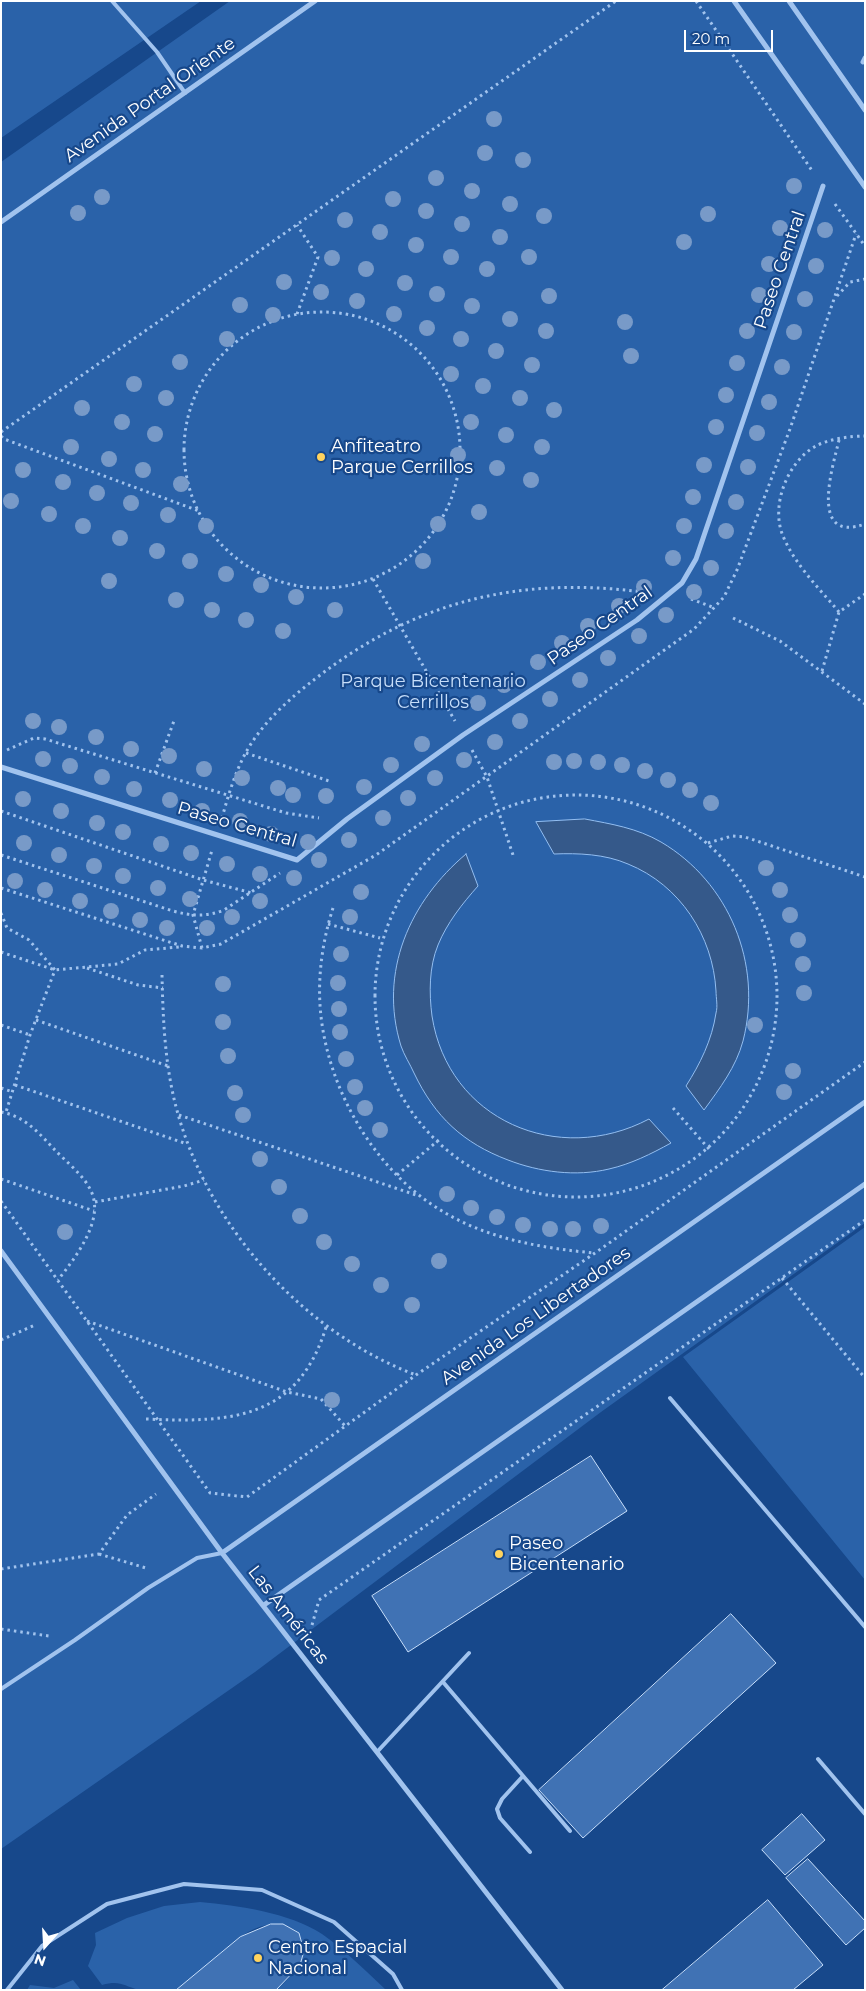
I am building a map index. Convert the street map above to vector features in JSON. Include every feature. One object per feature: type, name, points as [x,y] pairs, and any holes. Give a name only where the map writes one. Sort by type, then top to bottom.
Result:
[{"type":"street","name":"Avenida Portal Oriente","points":[[1,222],[315,1]]},
{"type":"street","points":[[734,1],[865,187]]},
{"type":"street","points":[[789,1],[865,110]]},
{"type":"street","name":"Paseo Central","points":[[1,767],[297,860],[348,819],[463,735],[637,620],[682,583],[696,559],[823,186]]},
{"type":"street","name":"Avenida Los Libertadores","points":[[222,1553],[865,1102]]},
{"type":"street","points":[[264,1605],[865,1184]]},
{"type":"street","name":"Las Américas","points":[[1,1251],[222,1553],[562,1990]]},
{"type":"lane","points":[[112,1],[157,52],[185,92]]},
{"type":"lane","points":[[670,1398],[865,1626]]},
{"type":"lane","points":[[1,1689],[169,1575],[197,1558],[222,1553]]},
{"type":"lane","points":[[377,1752],[469,1654]]},
{"type":"lane","points":[[443,1682],[570,1831]]},
{"type":"lane","points":[[818,1759],[865,1814]]},
{"type":"lane","points":[[524,1776],[502,1799],[497,1809],[500,1818],[530,1852]]},
{"type":"lane","points":[[7,1990],[42,1946],[107,1904],[184,1884],[262,1890],[334,1922],[393,1974],[402,1990]]},
{"type":"path","points":[[199,511],[4,439],[1,434],[616,1]]},
{"type":"path","points":[[696,1],[865,246]]},
{"type":"path","points":[[296,314],[318,257],[297,225]]},
{"type":"path","points":[[836,296],[850,282],[865,279]]},
{"type":"path","points":[[322,312],[348,314],[372,322],[395,333],[415,348],[433,367],[446,389],[455,412],[460,437],[460,463],[456,488],[446,512],[433,533],[416,552],[395,567],[373,579],[348,586],[322,588],[297,585],[273,578],[250,568],[229,552],[212,533],[199,511],[189,488],[184,463],[189,412],[198,389],[212,367],[229,348],[249,333],[272,322],[296,314],[322,312]]},
{"type":"path","points":[[839,612],[792,556],[782,533],[779,509],[784,485],[796,462],[817,446],[865,436]]},
{"type":"path","points":[[839,440],[828,493],[827,505],[830,515],[838,524],[848,527],[865,524]]},
{"type":"path","points":[[373,579],[488,777],[513,855]]},
{"type":"path","points":[[202,948],[193,915],[228,796],[246,753],[270,720],[305,688],[346,656],[400,624],[459,602],[527,590],[579,586],[650,593],[671,592],[716,608]]},
{"type":"path","points":[[822,670],[839,612],[865,594]]},
{"type":"path","points":[[733,618],[780,642],[822,670],[865,704]]},
{"type":"path","points":[[155,773],[175,718]]},
{"type":"path","points":[[1,753],[34,738],[45,739],[286,813],[313,818],[348,819]]},
{"type":"path","points":[[246,753],[332,782]]},
{"type":"path","points":[[566,797],[629,804],[685,828],[708,843],[734,870],[751,894],[765,924],[777,980],[778,1013],[774,1045],[763,1075],[733,1125],[709,1149],[682,1169],[654,1184],[622,1191],[590,1194],[523,1186],[492,1174],[461,1156],[440,1139],[407,1104],[388,1076],[376,1044],[370,1006],[374,965],[380,938],[395,901],[413,873],[459,834],[499,810],[566,797]]},
{"type":"path","points":[[1,811],[203,880],[253,893]]},
{"type":"path","points":[[708,843],[732,836],[745,837],[865,877]]},
{"type":"path","points":[[1,855],[173,911],[193,915],[214,914],[253,893],[297,860]]},
{"type":"path","points":[[332,908],[320,981],[320,1005],[325,1042],[351,1111],[376,1150],[397,1175],[420,1197]]},
{"type":"path","points":[[1,913],[7,928],[29,940],[55,970]]},
{"type":"path","points":[[328,924],[380,938]]},
{"type":"path","points":[[1,952],[55,970],[118,964],[145,950],[182,946]]},
{"type":"path","points":[[84,967],[138,985],[163,988]]},
{"type":"path","points":[[6,1112],[30,1035],[55,970]]},
{"type":"path","points":[[162,974],[168,1066],[178,1115],[204,1180],[227,1220],[252,1253],[310,1312],[352,1343],[378,1358],[416,1375]]},
{"type":"path","points":[[36,1020],[168,1066]]},
{"type":"path","points":[[1,1025],[30,1035]]},
{"type":"path","points":[[1,1202],[210,1493],[247,1497],[416,1375],[595,1253],[865,1062]]},
{"type":"path","points":[[15,1085],[188,1144]]},
{"type":"path","points":[[1,1088],[13,1092]]},
{"type":"path","points":[[673,1108],[709,1149]]},
{"type":"path","points":[[1,1112],[6,1112],[32,1126],[91,1190],[95,1202],[94,1211],[80,1248],[58,1280]]},
{"type":"path","points":[[178,1115],[420,1197],[458,1220],[500,1237],[551,1248],[595,1253]]},
{"type":"path","points":[[397,1175],[440,1139]]},
{"type":"path","points":[[1,1179],[94,1211]]},
{"type":"path","points":[[95,1202],[157,1192],[204,1180]]},
{"type":"path","points":[[312,1625],[319,1600],[865,1220]]},
{"type":"path","points":[[782,1278],[865,1378]]},
{"type":"path","points":[[1,1340],[50,1318]]},
{"type":"path","points":[[86,1320],[287,1392],[321,1399],[346,1426]]},
{"type":"path","points":[[123,1418],[204,1420],[243,1414],[279,1399],[307,1371],[319,1348],[327,1324]]},
{"type":"path","points":[[99,1554],[127,1516],[171,1483]]},
{"type":"path","points":[[1,1569],[99,1554],[169,1575]]},
{"type":"path","points":[[1,1629],[75,1640]]},
{"type":"green space","points":[[1,1],[201,1],[1,138]]},
{"type":"green space","name":"Parque Bicentenario Cerrillos","points":[[230,1],[865,1],[865,1223],[601,1412],[255,1672],[1,1849],[1,162]]},
{"type":"green space","points":[[865,1227],[865,1580],[683,1357]]},
{"type":"green space","points":[[200,1902],[263,1911],[309,1926],[339,1947],[386,1990],[276,1990],[294,1972],[303,1950],[299,1933],[282,1925],[265,1925],[250,1931],[234,1942],[191,1980],[174,1990],[142,1990],[118,1983],[102,1985],[88,1966],[96,1945],[95,1933],[127,1918],[164,1906]]},
{"type":"green space","points":[[73,1980],[81,1990],[27,1990],[30,1985],[54,1988]]},
{"type":"shaded area","points":[[585,819],[643,833],[661,842],[685,859],[705,879],[722,902],[735,928],[744,955],[748,983],[748,1012],[743,1041],[736,1060],[727,1077],[704,1110],[686,1086],[705,1051],[712,1033],[717,1010],[713,971],[701,932],[678,899],[647,873],[628,864],[601,856],[554,854],[536,822]]},
{"type":"shaded area","points":[[466,854],[478,886],[455,914],[442,937],[435,953],[430,989],[432,1016],[442,1052],[460,1083],[484,1107],[512,1124],[545,1135],[579,1138],[614,1133],[649,1119],[671,1143],[641,1158],[609,1169],[571,1173],[532,1168],[492,1153],[464,1137],[452,1127],[431,1103],[401,1046],[395,1018],[394,991],[397,965],[404,940],[415,916],[429,893]]},
{"type":"building","name":"Paseo Bicentenario","points":[[591,1456],[627,1511],[408,1652],[372,1596]]},
{"type":"building","points":[[731,1614],[776,1663],[583,1838],[539,1790]]},
{"type":"building","points":[[802,1814],[825,1840],[785,1875],[762,1850]]},
{"type":"building","points":[[808,1859],[865,1921],[865,1928],[846,1945],[786,1878]]},
{"type":"building","points":[[768,1900],[823,1965],[793,1990],[662,1990]]},
{"type":"building","name":"Centro Espacial Nacional","points":[[271,1924],[283,1924],[299,1933],[304,1951],[300,1965],[276,1990],[176,1990],[240,1937]]},
{"type":"place","name":"Anfiteatro Parque Cerrillos","points":[[321,457]]},
{"type":"place","name":"Paseo Bicentenario","points":[[499,1554]]},
{"type":"place","name":"Centro Espacial Nacional","points":[[258,1958]]}]
